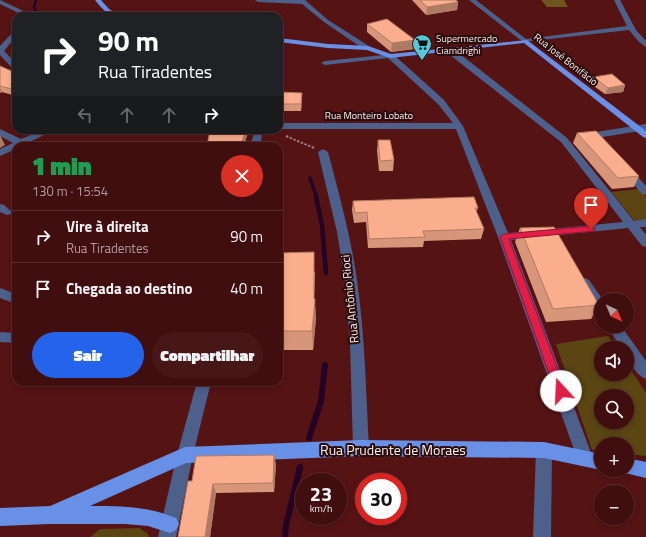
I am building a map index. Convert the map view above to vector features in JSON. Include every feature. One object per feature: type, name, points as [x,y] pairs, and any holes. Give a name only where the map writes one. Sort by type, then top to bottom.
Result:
[{"type":"main road","points":[[98,0],[110,12]]},
{"type":"main road","points":[[283,42],[368,48],[390,56],[525,41]]},
{"type":"main road","name":"Rua José Bonifácio","points":[[525,41],[642,127],[646,135]]},
{"type":"main road","name":"Rua Prudente de Moraes","points":[[185,455],[360,448],[544,450],[594,460]]},
{"type":"main road","points":[[50,515],[141,476],[185,455]]},
{"type":"main road","points":[[634,467],[646,470]]},
{"type":"main road","points":[[0,517],[125,514],[148,517],[168,530]]},
{"type":"street","points":[[258,0],[301,1],[326,21],[368,48]]},
{"type":"street","name":"Rua José Bonifácio","points":[[472,0],[525,41]]},
{"type":"street","points":[[617,0],[631,28],[641,42],[646,45]]},
{"type":"street","points":[[0,2],[21,12]]},
{"type":"street","points":[[525,41],[631,28]]},
{"type":"street","points":[[12,37],[0,51],[12,63]]},
{"type":"street","points":[[448,49],[564,140],[646,243]]},
{"type":"street","points":[[325,63],[390,56],[442,102],[459,126],[504,237],[585,458]]},
{"type":"street","name":"Rua Monteiro Lobato","points":[[283,126],[459,126]]},
{"type":"street","points":[[564,140],[599,139],[642,127]]},
{"type":"street","points":[[0,132],[18,142]]},
{"type":"street","points":[[26,142],[43,134]]},
{"type":"street","points":[[0,153],[12,148]]},
{"type":"street","name":"Rua Antônio Rioci","points":[[323,152],[339,214],[351,280],[360,448]]},
{"type":"street","points":[[621,164],[646,192]]},
{"type":"street","points":[[504,237],[646,224]]},
{"type":"street","points":[[550,232],[559,245]]},
{"type":"street","points":[[580,276],[594,297]]},
{"type":"street","points":[[0,293],[12,298]]},
{"type":"street","points":[[619,333],[646,373]]},
{"type":"street","points":[[0,337],[12,338]]},
{"type":"street","points":[[168,530],[203,386]]},
{"type":"street","points":[[542,537],[544,450]]},
{"type":"path","points":[[283,136],[323,152]]},
{"type":"shaded area","points":[[541,0],[564,0],[568,7],[547,7]]},
{"type":"shaded area","points":[[639,189],[646,197],[646,220],[635,221],[611,192]]},
{"type":"shaded area","points":[[608,336],[611,341],[594,341],[594,381],[634,381],[634,375],[646,393],[646,456],[634,455],[634,437],[594,437],[594,450],[592,450],[556,344]]},
{"type":"shaded area","points":[[139,528],[148,534],[149,537],[90,537],[100,529]]},
{"type":"building","points":[[420,0],[456,0],[458,2],[427,7]]},
{"type":"building","points":[[387,19],[415,40],[392,43],[367,24]]},
{"type":"building","points":[[0,66],[12,71],[12,89],[0,86]]},
{"type":"building","points":[[612,74],[625,85],[608,88],[594,77]]},
{"type":"building","points":[[283,92],[302,93],[301,104],[283,104]]},
{"type":"building","points":[[596,131],[639,176],[618,178],[577,133]]},
{"type":"building","points":[[209,134],[245,134],[242,142],[208,142]]},
{"type":"building","points":[[378,140],[390,140],[394,160],[380,161]]},
{"type":"building","points":[[474,197],[478,208],[475,208],[484,229],[423,231],[425,237],[369,239],[367,212],[355,213],[353,201]]},
{"type":"building","points":[[554,227],[594,296],[594,305],[553,309],[520,228]]},
{"type":"building","points":[[314,252],[315,299],[312,331],[283,331],[283,253]]},
{"type":"building","points":[[274,455],[273,483],[213,484],[205,537],[178,537],[188,481],[192,481],[196,456]]},
{"type":"waterway","points":[[36,0],[34,7],[36,12]]},
{"type":"waterway","points":[[310,178],[317,198]]},
{"type":"waterway","points":[[316,197],[322,225],[326,273]]},
{"type":"waterway","points":[[309,438],[321,401],[325,365]]},
{"type":"waterway","points":[[285,537],[286,525],[300,467]]},
{"type":"place","name":"Supermercado Ciamdrighi","points":[[422,61]]},
{"type":"route","points":[[561,391],[504,237],[591,229]]}]
